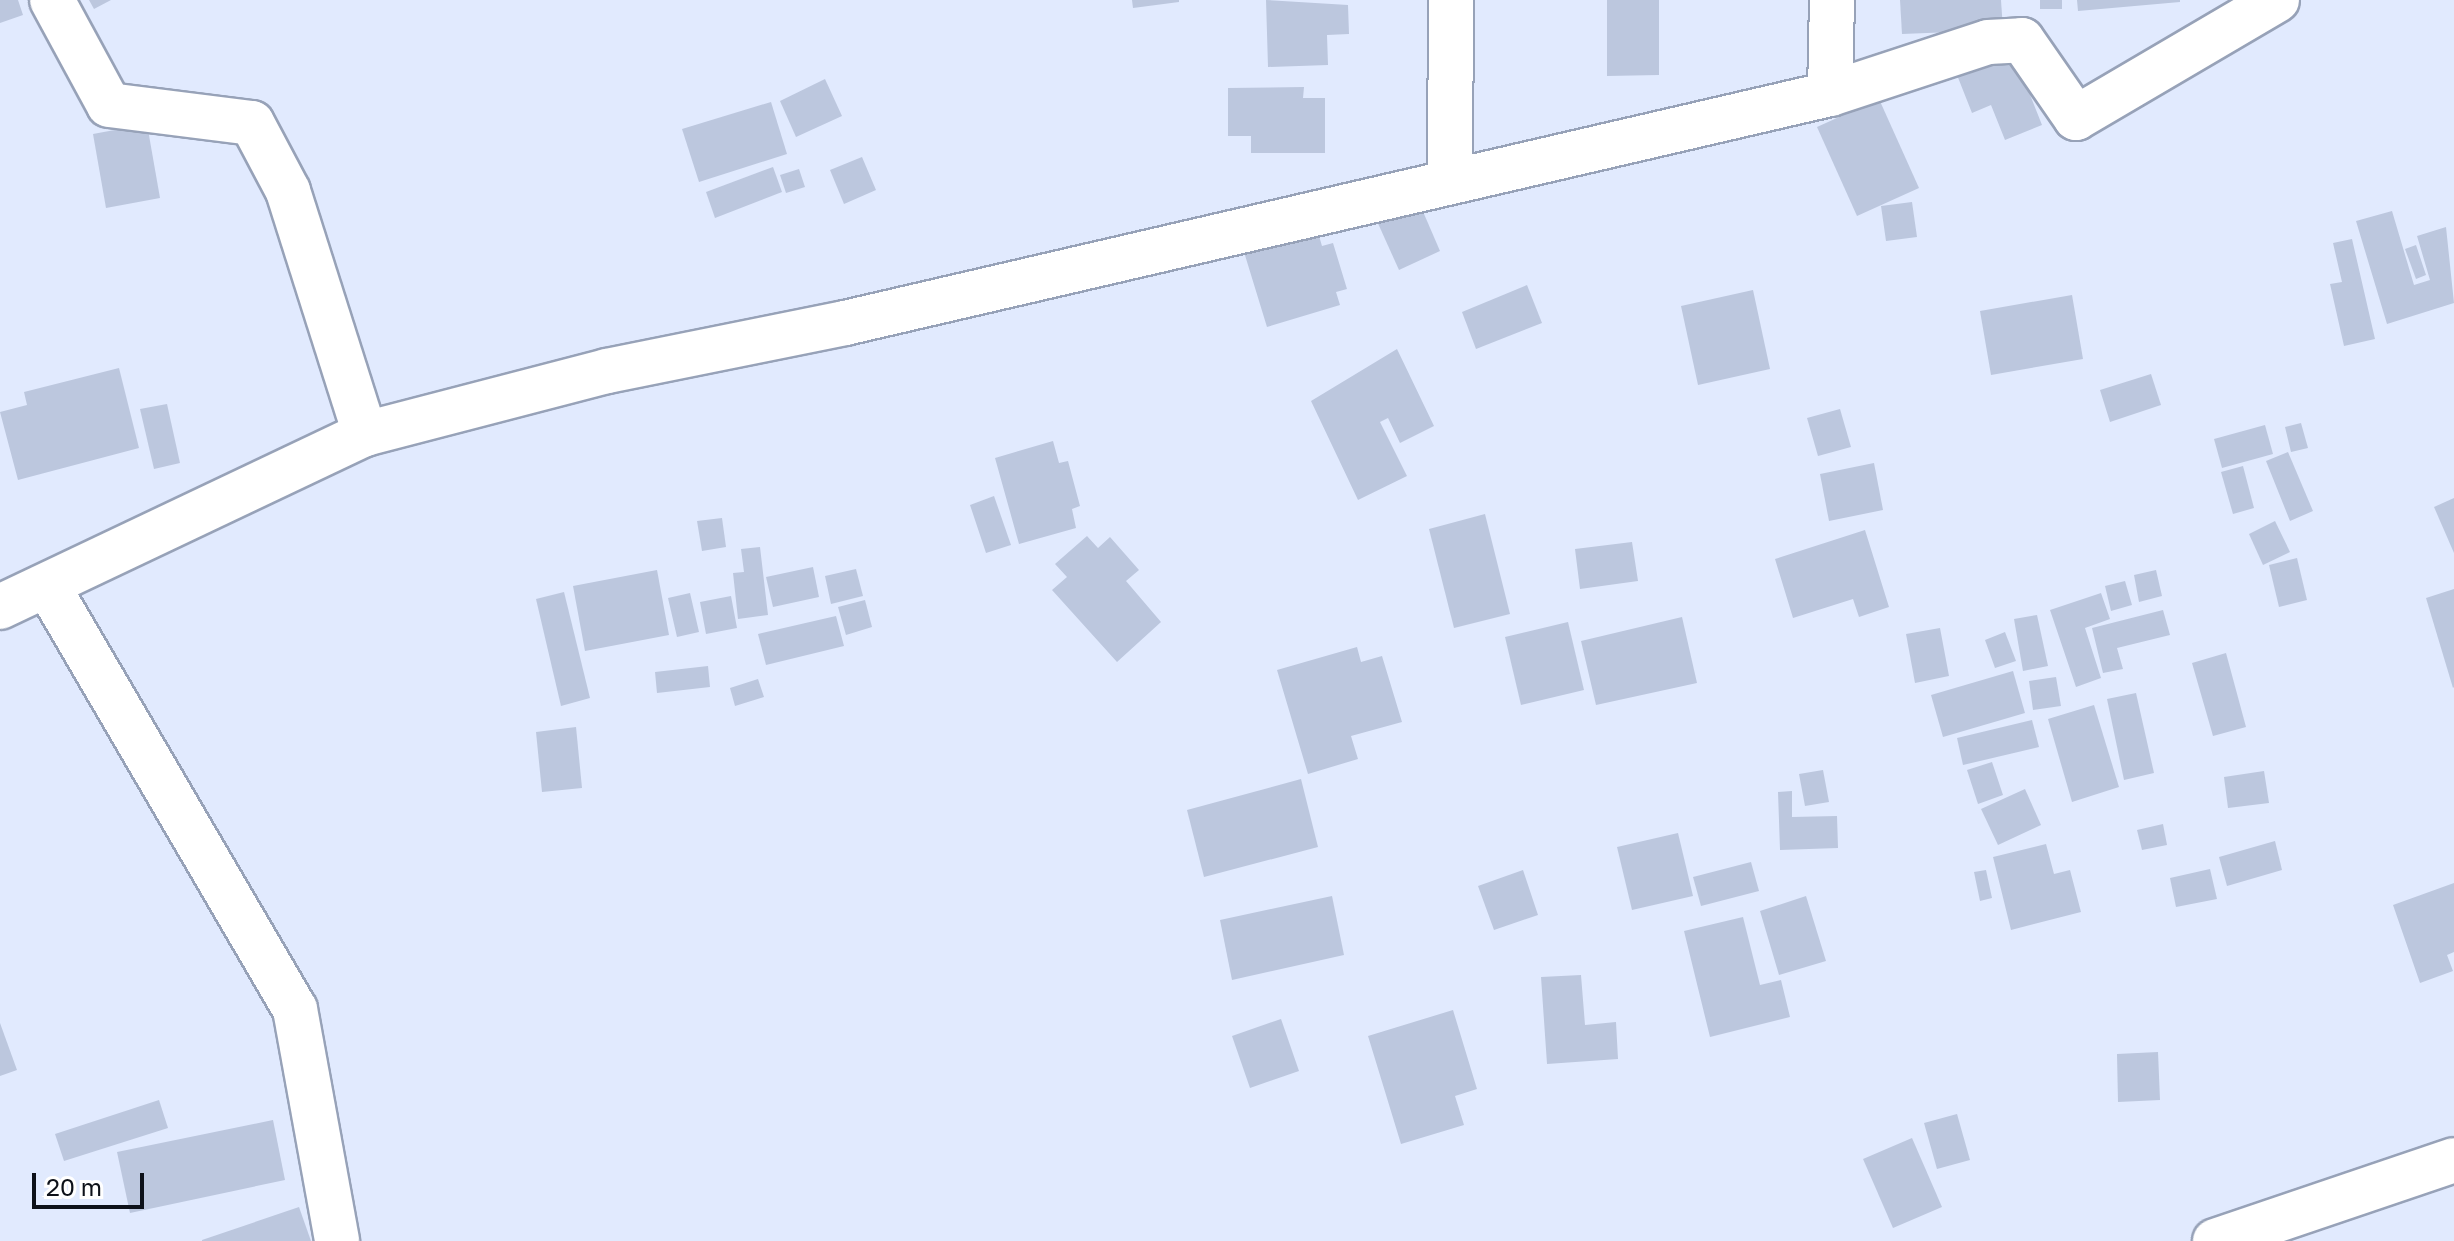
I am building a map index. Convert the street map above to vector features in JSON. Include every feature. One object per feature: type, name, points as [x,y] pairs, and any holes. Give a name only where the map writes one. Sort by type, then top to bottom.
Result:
[{"type":"street","points":[[52,0],[109,105],[252,123],[288,191],[365,434]]},
{"type":"street","points":[[1450,180],[1451,0]]},
{"type":"street","points":[[1830,94],[1832,0]]},
{"type":"street","points":[[0,607],[50,590],[365,434],[607,371],[845,323],[1830,94],[1947,52],[2022,40],[2076,118],[2231,14],[2277,0]]},
{"type":"street","points":[[50,590],[295,1009],[337,1241]]},
{"type":"street","points":[[2215,1241],[2454,1160]]},
{"type":"building","points":[[0,0],[18,0],[23,15],[0,23]]},
{"type":"building","points":[[89,0],[111,0],[94,9]]},
{"type":"building","points":[[1132,0],[1179,0],[1179,2],[1133,8]]},
{"type":"building","points":[[1266,0],[1348,5],[1349,34],[1327,35],[1328,65],[1268,67]]},
{"type":"building","points":[[1607,0],[1659,0],[1659,75],[1607,76]]},
{"type":"building","points":[[1900,0],[2001,0],[2003,30],[1902,34]]},
{"type":"building","points":[[2040,0],[2062,0],[2062,9],[2040,9]]},
{"type":"building","points":[[2077,0],[2180,0],[2180,2],[2078,11]]},
{"type":"building","points":[[2013,52],[2042,125],[2005,140],[1991,105],[1972,113],[1957,75]]},
{"type":"building","points":[[825,79],[842,116],[796,137],[780,101]]},
{"type":"building","points":[[1304,87],[1303,98],[1325,98],[1325,153],[1251,153],[1251,136],[1228,136],[1228,88]]},
{"type":"building","points":[[1879,99],[1919,188],[1857,216],[1817,127]]},
{"type":"building","points":[[771,102],[787,154],[699,182],[682,129]]},
{"type":"building","points":[[147,124],[160,198],[106,208],[93,134]]},
{"type":"building","points":[[862,157],[876,190],[844,204],[830,170]]},
{"type":"building","points":[[773,167],[782,192],[715,218],[706,192]]},
{"type":"building","points":[[799,169],[805,187],[786,193],[780,175]]},
{"type":"building","points":[[1418,200],[1440,251],[1399,270],[1376,219]]},
{"type":"building","points":[[1912,202],[1917,237],[1886,241],[1881,206]]},
{"type":"building","points":[[2392,211],[2414,285],[2430,280],[2417,236],[2446,227],[2454,303],[2387,324],[2356,221]]},
{"type":"building","points":[[1317,229],[1322,246],[1333,243],[1347,289],[1336,292],[1340,305],[1267,327],[1244,252]]},
{"type":"building","points":[[2352,239],[2375,339],[2344,346],[2330,284],[2342,282],[2333,243]]},
{"type":"building","points":[[2416,245],[2426,275],[2416,279],[2405,249]]},
{"type":"building","points":[[1527,285],[1542,323],[1476,349],[1462,312]]},
{"type":"building","points":[[1753,290],[1770,369],[1698,385],[1681,306]]},
{"type":"building","points":[[2072,295],[2083,359],[1991,375],[1980,311]]},
{"type":"building","points":[[1397,349],[1434,426],[1400,443],[1388,418],[1380,422],[1407,476],[1358,500],[1311,401]]},
{"type":"building","points":[[119,368],[139,448],[18,480],[0,412],[27,405],[24,392]]},
{"type":"building","points":[[2151,374],[2161,405],[2110,422],[2100,390]]},
{"type":"building","points":[[167,404],[180,463],[154,469],[140,409]]},
{"type":"building","points":[[1840,409],[1851,447],[1818,456],[1807,418]]},
{"type":"building","points":[[2301,423],[2308,448],[2291,452],[2285,427]]},
{"type":"building","points":[[2265,425],[2273,454],[2222,468],[2214,439]]},
{"type":"building","points":[[1053,441],[1059,463],[1068,461],[1080,506],[1072,509],[1076,528],[1019,544],[995,458]]},
{"type":"building","points":[[2288,452],[2313,511],[2290,521],[2266,461]]},
{"type":"building","points":[[1874,463],[1883,510],[1829,521],[1820,474]]},
{"type":"building","points":[[2243,466],[2254,508],[2233,514],[2221,472]]},
{"type":"building","points":[[994,496],[1011,545],[986,553],[970,505]]},
{"type":"building","points":[[2454,498],[2454,553],[2434,507]]},
{"type":"building","points":[[1485,514],[1510,614],[1454,628],[1429,529]]},
{"type":"building","points":[[722,518],[726,547],[702,551],[697,521]]},
{"type":"building","points":[[2275,521],[2290,552],[2263,565],[2249,534]]},
{"type":"building","points":[[1865,530],[1889,607],[1859,617],[1853,599],[1793,618],[1775,559]]},
{"type":"building","points":[[1087,536],[1098,548],[1110,537],[1139,570],[1126,581],[1161,622],[1117,662],[1052,590],[1067,577],[1055,564]]},
{"type":"building","points":[[1632,542],[1638,581],[1580,589],[1575,549]]},
{"type":"building","points":[[760,547],[768,615],[738,619],[733,573],[744,572],[741,549]]},
{"type":"building","points":[[2297,558],[2307,600],[2279,607],[2269,565]]},
{"type":"building","points":[[813,567],[819,597],[773,607],[766,577]]},
{"type":"building","points":[[856,569],[863,596],[831,604],[825,576]]},
{"type":"building","points":[[657,570],[669,635],[585,651],[573,586]]},
{"type":"building","points":[[2156,570],[2162,596],[2139,602],[2134,575]]},
{"type":"building","points":[[2125,581],[2132,605],[2111,611],[2105,586]]},
{"type":"building","points":[[2454,589],[2454,687],[2453,688],[2426,598]]},
{"type":"building","points":[[564,592],[590,698],[561,706],[536,599]]},
{"type":"building","points":[[690,593],[699,632],[677,637],[668,598]]},
{"type":"building","points":[[2101,593],[2110,619],[2085,628],[2101,678],[2076,687],[2050,610]]},
{"type":"building","points":[[731,596],[737,628],[706,634],[700,602]]},
{"type":"building","points":[[865,600],[872,627],[846,635],[838,607]]},
{"type":"building","points":[[2163,610],[2170,635],[2117,648],[2123,669],[2103,673],[2092,628]]},
{"type":"building","points":[[2037,615],[2048,666],[2023,671],[2014,619]]},
{"type":"building","points":[[836,616],[844,646],[766,665],[758,634]]},
{"type":"building","points":[[1682,617],[1697,683],[1596,705],[1581,641]]},
{"type":"building","points":[[1568,622],[1584,690],[1521,705],[1505,637]]},
{"type":"building","points":[[1940,628],[1949,676],[1915,683],[1906,634]]},
{"type":"building","points":[[2005,632],[2016,661],[1995,668],[1985,640]]},
{"type":"building","points":[[1357,647],[1361,662],[1382,656],[1402,722],[1351,736],[1358,759],[1308,774],[1277,670]]},
{"type":"building","points":[[2226,653],[2246,727],[2213,736],[2192,663]]},
{"type":"building","points":[[708,666],[710,687],[657,693],[655,672]]},
{"type":"building","points":[[2013,671],[2025,713],[1943,737],[1931,695]]},
{"type":"building","points":[[2056,677],[2061,706],[2033,710],[2029,681]]},
{"type":"building","points":[[758,679],[764,697],[735,706],[730,688]]},
{"type":"building","points":[[2136,693],[2154,773],[2124,780],[2107,699]]},
{"type":"building","points":[[2094,705],[2119,787],[2072,802],[2048,719]]},
{"type":"building","points":[[2032,720],[2039,747],[1963,765],[1957,738]]},
{"type":"building","points":[[576,727],[582,788],[542,792],[536,732]]},
{"type":"building","points":[[1992,762],[2003,795],[1978,804],[1967,770]]},
{"type":"building","points":[[1823,770],[1829,802],[1805,806],[1799,774]]},
{"type":"building","points":[[2264,771],[2269,803],[2228,808],[2224,777]]},
{"type":"building","points":[[1301,779],[1318,847],[1204,877],[1187,810]]},
{"type":"building","points":[[2025,789],[2041,825],[1998,845],[1981,809]]},
{"type":"building","points":[[1792,791],[1792,817],[1837,816],[1838,848],[1780,850],[1778,792]]},
{"type":"building","points":[[2163,824],[2167,845],[2142,850],[2137,830]]},
{"type":"building","points":[[1678,833],[1693,896],[1632,910],[1617,847]]},
{"type":"building","points":[[2275,841],[2282,870],[2227,886],[2219,857]]},
{"type":"building","points":[[2046,844],[2054,874],[2070,870],[2081,912],[2011,930],[1993,857]]},
{"type":"building","points":[[1751,862],[1759,891],[1701,906],[1693,877]]},
{"type":"building","points":[[2210,869],[2217,899],[2176,907],[2170,878]]},
{"type":"building","points":[[1523,870],[1538,915],[1494,930],[1478,886]]},
{"type":"building","points":[[1986,870],[1992,898],[1980,901],[1974,872]]},
{"type":"building","points":[[2454,883],[2454,952],[2447,955],[2453,971],[2420,983],[2393,905]]},
{"type":"building","points":[[1332,896],[1344,955],[1232,980],[1220,920]]},
{"type":"building","points":[[1806,896],[1826,961],[1779,975],[1760,911]]},
{"type":"building","points":[[1743,917],[1760,985],[1781,980],[1790,1017],[1710,1037],[1684,931]]},
{"type":"building","points":[[1581,975],[1585,1025],[1616,1022],[1618,1059],[1547,1064],[1541,977]]},
{"type":"building","points":[[1453,1010],[1477,1089],[1455,1096],[1464,1125],[1401,1144],[1368,1036]]},
{"type":"building","points":[[1281,1019],[1299,1071],[1250,1088],[1232,1036]]},
{"type":"building","points":[[0,1023],[17,1070],[0,1076]]},
{"type":"building","points":[[2158,1052],[2160,1100],[2118,1102],[2117,1054]]},
{"type":"building","points":[[159,1100],[168,1128],[64,1161],[55,1134]]},
{"type":"building","points":[[1957,1114],[1970,1160],[1937,1169],[1924,1123]]},
{"type":"building","points":[[273,1120],[285,1180],[130,1213],[117,1152]]},
{"type":"building","points":[[1912,1138],[1942,1207],[1893,1228],[1863,1159]]},
{"type":"building","points":[[299,1207],[311,1241],[202,1241],[202,1240]]}]
